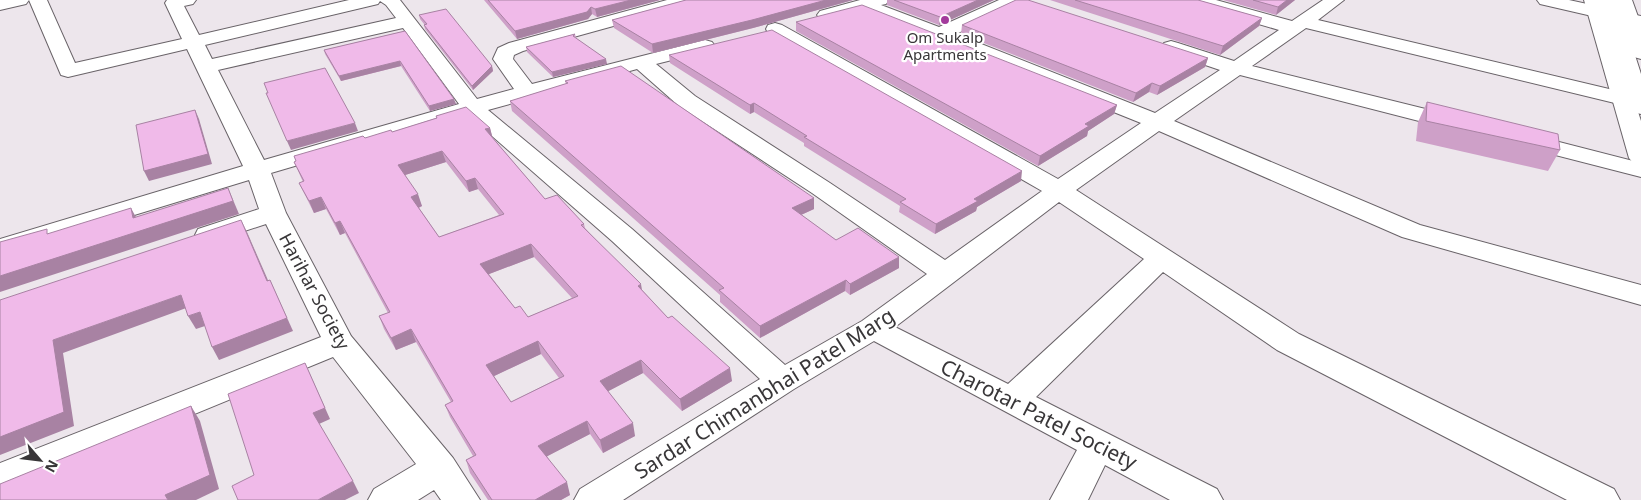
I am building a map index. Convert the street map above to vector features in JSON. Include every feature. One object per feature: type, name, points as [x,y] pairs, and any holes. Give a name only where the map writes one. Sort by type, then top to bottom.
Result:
[{"type":"street","points":[[0,5],[20,0]]},
{"type":"street","points":[[38,0],[68,71],[372,0]]},
{"type":"street","points":[[388,0],[392,1],[474,108],[790,376],[873,328],[1060,190],[1335,0]]},
{"type":"street","points":[[528,93],[503,59],[505,52],[516,47],[687,0]]},
{"type":"street","points":[[816,0],[840,11]]},
{"type":"street","points":[[1196,0],[1632,103]]},
{"type":"street","points":[[1546,0],[1615,10],[1641,52]]},
{"type":"street","name":"Harihar Society","points":[[177,1],[193,41],[257,169],[273,213],[339,342],[440,468],[461,500]]},
{"type":"street","points":[[940,34],[1025,1]]},
{"type":"street","points":[[1601,500],[1288,342],[1060,190],[767,31],[872,2],[940,34],[1157,122],[1411,231],[1641,295]]},
{"type":"street","points":[[1615,10],[1641,158]]},
{"type":"street","points":[[206,67],[407,21]]},
{"type":"street","points":[[0,248],[257,169],[581,77],[722,42]]},
{"type":"street","points":[[1154,42],[1236,68],[1477,129]]},
{"type":"street","points":[[641,62],[687,101],[821,188],[946,274]]},
{"type":"street","points":[[1506,136],[1641,170]]},
{"type":"street","points":[[188,242],[273,213]]},
{"type":"street","points":[[1012,400],[1162,258]]},
{"type":"street","name":"Sardar Chimanbhai Patel Marg","points":[[593,500],[909,301]]},
{"type":"street","name":"Charotar Patel Society","points":[[873,328],[1204,500]]},
{"type":"street","points":[[0,479],[339,342]]},
{"type":"street","points":[[1069,500],[1098,445]]},
{"type":"street","points":[[387,500],[440,468]]},
{"type":"building","points":[[488,0],[631,0],[595,9],[591,7],[587,12],[515,31]]},
{"type":"building","points":[[686,0],[826,0],[652,44],[612,20]]},
{"type":"building","points":[[894,0],[978,0],[940,17]]},
{"type":"building","points":[[1016,0],[1028,0],[1208,58],[1160,86],[1152,83],[1136,93],[962,25]]},
{"type":"building","points":[[1075,0],[1198,0],[1262,18],[1223,46]]},
{"type":"building","points":[[1253,0],[1287,0],[1278,7]]},
{"type":"building","points":[[862,5],[1117,105],[1085,124],[1089,126],[1040,156],[796,22]]},
{"type":"building","points":[[446,9],[492,66],[472,86],[424,25],[427,24],[419,15]]},
{"type":"building","points":[[772,30],[1022,171],[974,199],[978,201],[936,224],[900,202],[906,199],[804,137],[807,136],[754,103],[750,105],[669,55]]},
{"type":"building","points":[[405,31],[454,99],[429,106],[400,61],[339,76],[324,50]]},
{"type":"building","points":[[575,34],[573,36],[606,59],[552,72],[526,47]]},
{"type":"building","points":[[621,66],[814,198],[792,208],[836,240],[858,228],[899,257],[850,284],[846,280],[760,326],[719,290],[724,288],[510,101],[568,83],[565,81]]},
{"type":"building","points":[[325,68],[355,123],[287,141],[266,93],[268,93],[264,83]]},
{"type":"building","points":[[1427,102],[1558,134],[1560,150],[1426,121]]},
{"type":"building","points":[[466,107],[490,128],[485,129],[545,199],[557,195],[584,224],[581,225],[641,284],[638,286],[668,318],[672,316],[730,368],[680,399],[641,360],[600,381],[633,423],[600,440],[587,421],[538,446],[567,482],[535,500],[492,500],[466,460],[476,455],[445,405],[453,401],[411,329],[391,338],[379,316],[390,312],[340,221],[335,223],[321,197],[309,201],[299,183],[304,181],[294,162],[296,161],[294,156],[363,136],[365,138],[391,130],[392,132],[437,118],[436,116]],"holes":[[[442,151],[466,181],[475,178],[504,214],[439,237],[411,197],[418,194],[398,165]],[[531,244],[578,296],[528,317],[520,306],[515,308],[480,264]],[[538,341],[564,376],[511,402],[486,365]]]},
{"type":"building","points":[[195,110],[208,154],[144,171],[136,125]]},
{"type":"building","points":[[228,188],[233,201],[0,276],[0,242],[47,229],[47,234],[131,208],[133,218]]},
{"type":"building","points":[[241,220],[267,281],[270,280],[287,318],[212,347],[200,312],[188,316],[181,295],[53,340],[64,412],[0,437],[0,300]]},
{"type":"building","points":[[305,363],[325,408],[313,413],[353,481],[318,500],[238,500],[232,486],[254,475],[228,394]]},
{"type":"building","points":[[191,406],[210,475],[165,495],[168,500],[0,500],[0,484]]},
{"type":"place","name":"Om Sukalp Apartments","points":[[945,20]]}]
